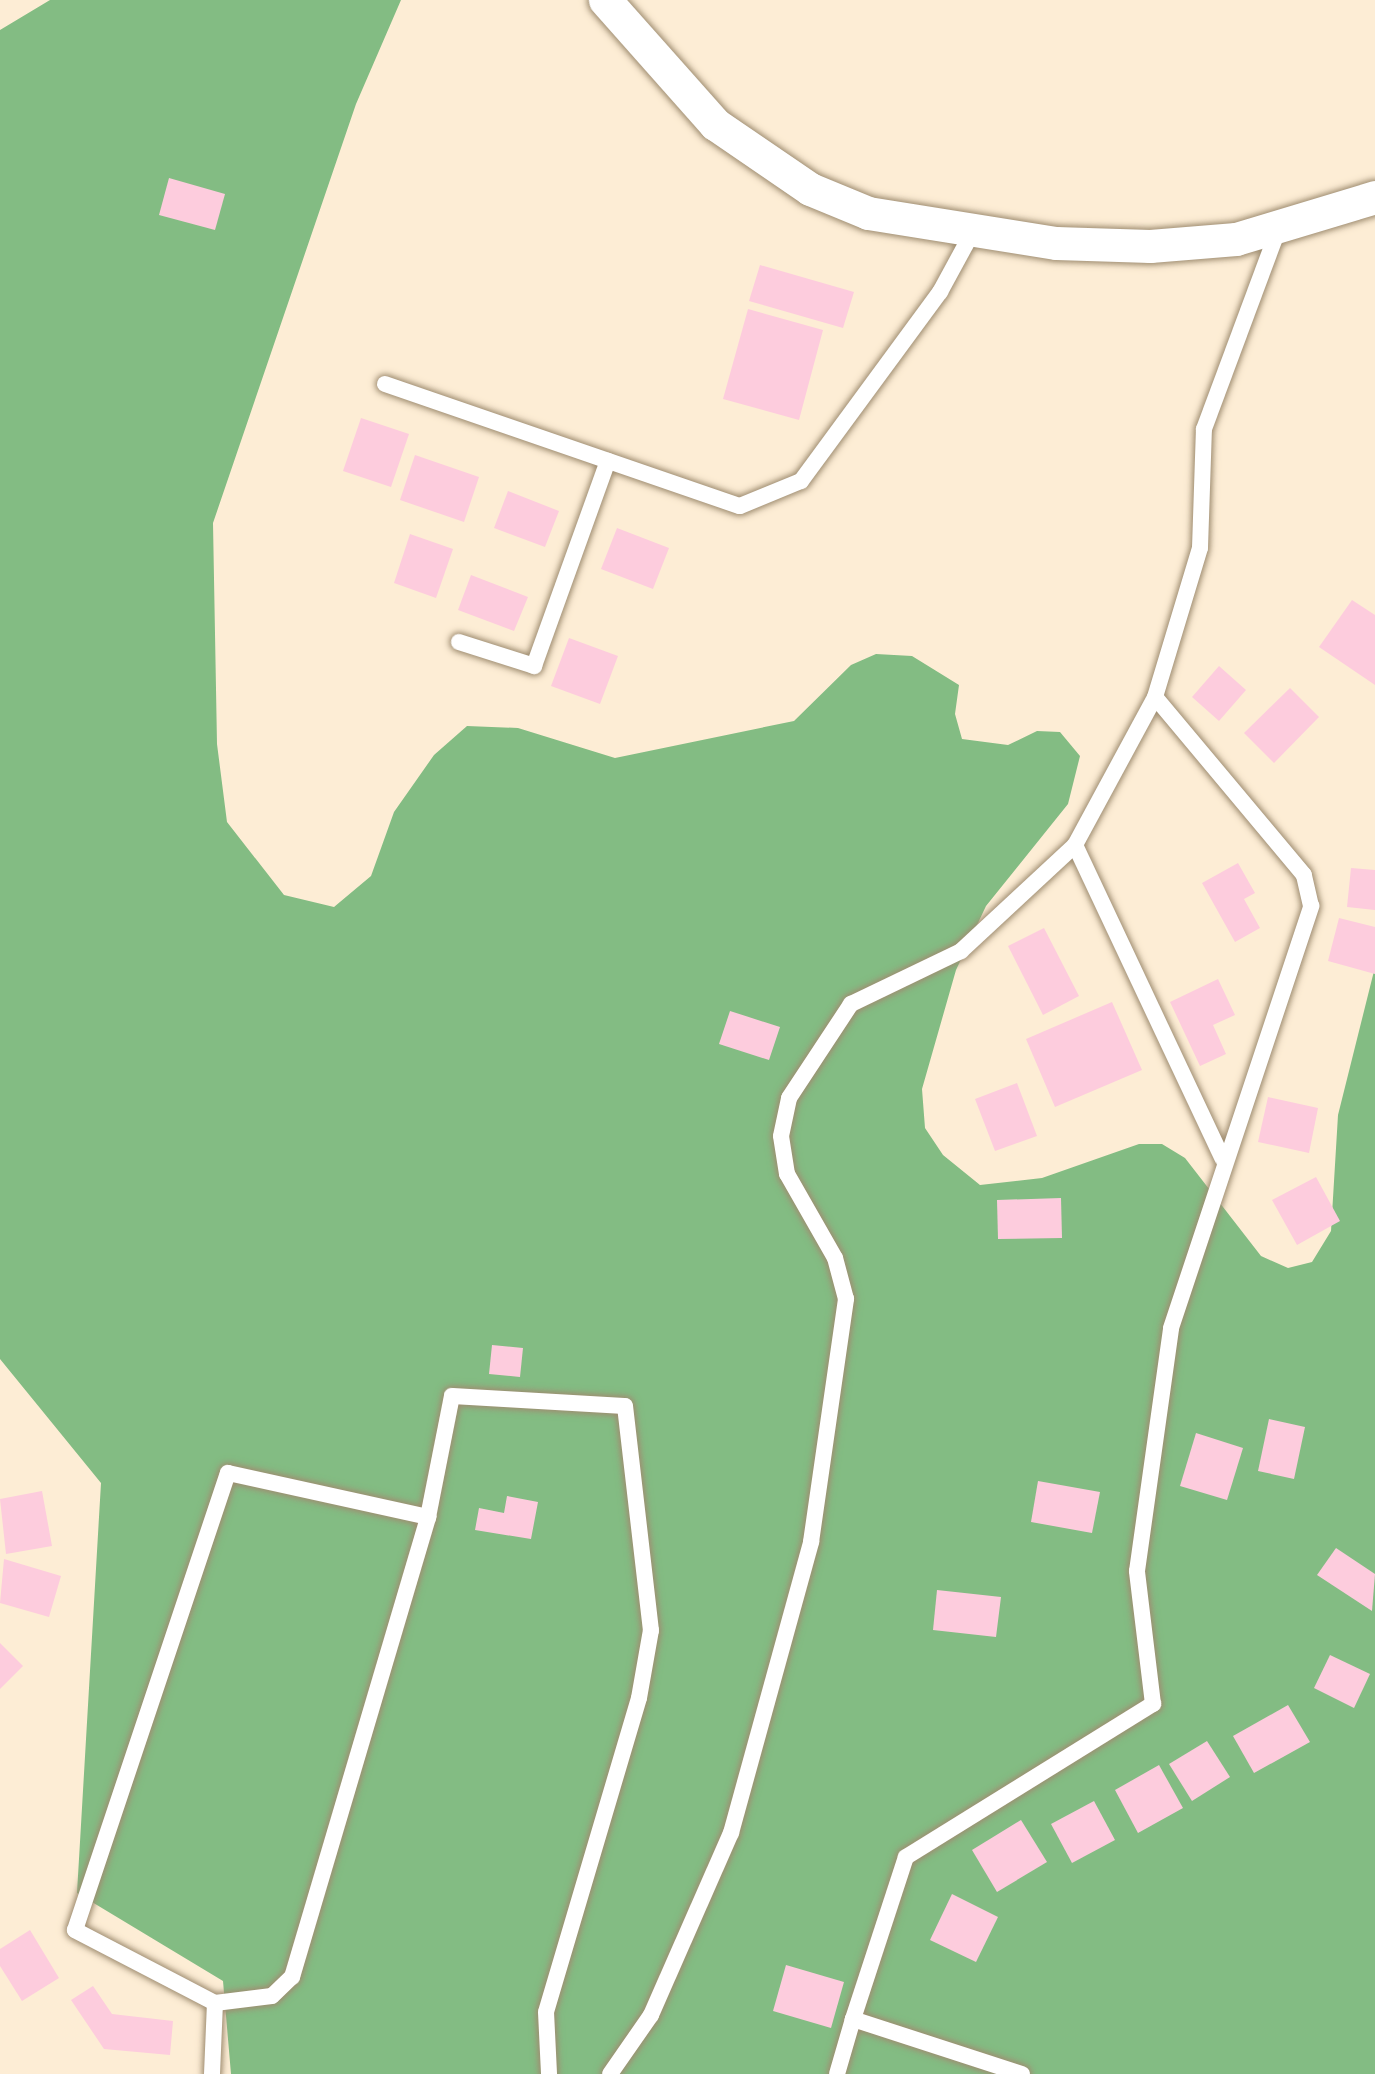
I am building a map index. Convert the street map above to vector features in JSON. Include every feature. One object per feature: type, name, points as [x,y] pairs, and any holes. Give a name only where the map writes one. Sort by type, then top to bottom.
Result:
[{"type":"street","points":[[605,0],[676,87],[759,158],[868,213],[972,233],[1150,246],[1278,230],[1375,197]]},
{"type":"lane","points":[[610,2074],[651,2015],[731,1833],[811,1542],[847,1300],[835,1258],[787,1174],[781,1136],[789,1098],[851,1004],[961,952],[1076,845],[1155,697],[1200,548],[1204,429],[1278,230]]},
{"type":"lane","points":[[385,383],[740,506],[802,481],[940,292],[972,233]]},
{"type":"lane","points":[[459,642],[534,666],[608,461]]},
{"type":"lane","points":[[837,2074],[906,1857],[1153,1704],[1136,1571],[1171,1328],[1222,1158],[1311,906],[1304,875],[1155,697]]},
{"type":"lane","points":[[1076,845],[1222,1158]]},
{"type":"lane","points":[[428,1517],[228,1473],[75,1930],[215,2003],[272,1996],[292,1977],[428,1517],[452,1396],[625,1406],[650,1630],[639,1698],[546,2012],[549,2074]]},
{"type":"lane","points":[[212,2074],[215,2003]]},
{"type":"lane","points":[[853,2019],[1022,2074]]},
{"type":"green space","points":[[50,0],[401,0],[356,104],[213,523],[217,744],[227,822],[284,895],[334,907],[371,876],[394,812],[434,755],[467,726],[518,728],[615,758],[794,721],[851,665],[876,654],[912,656],[959,685],[955,714],[962,739],[1008,745],[1037,731],[1060,732],[1080,756],[1068,804],[986,906],[956,970],[922,1089],[925,1128],[943,1155],[980,1185],[1042,1178],[1139,1144],[1162,1144],[1185,1158],[1261,1256],[1288,1268],[1312,1262],[1331,1231],[1338,1115],[1375,967],[1375,2074],[231,2074],[223,1981],[77,1893],[101,1483],[0,1359],[0,30]]},
{"type":"building","points":[[169,178],[225,194],[215,230],[159,215]]},
{"type":"building","points":[[760,265],[854,292],[843,328],[749,301]]},
{"type":"building","points":[[748,309],[823,330],[799,420],[723,399]]},
{"type":"building","points":[[361,418],[409,434],[391,487],[343,471]]},
{"type":"building","points":[[415,455],[479,477],[464,522],[400,500]]},
{"type":"building","points":[[508,491],[559,511],[545,547],[494,528]]},
{"type":"building","points":[[617,528],[669,548],[653,589],[601,569]]},
{"type":"building","points":[[410,534],[453,549],[436,598],[394,583]]},
{"type":"building","points":[[471,575],[528,597],[514,631],[458,610]]},
{"type":"building","points":[[1352,600],[1375,615],[1375,685],[1319,647]]},
{"type":"building","points":[[569,638],[618,656],[600,704],[551,686]]},
{"type":"building","points":[[1219,666],[1246,690],[1219,721],[1192,697]]},
{"type":"building","points":[[1290,688],[1319,717],[1274,763],[1244,733]]},
{"type":"building","points":[[1238,863],[1255,893],[1244,899],[1260,928],[1235,942],[1202,883]]},
{"type":"building","points":[[1351,868],[1375,870],[1375,910],[1347,907]]},
{"type":"building","points":[[1339,918],[1375,927],[1375,974],[1328,961]]},
{"type":"building","points":[[1044,928],[1079,996],[1043,1015],[1008,946]]},
{"type":"building","points":[[1218,979],[1235,1015],[1213,1025],[1226,1054],[1200,1066],[1170,1002]]},
{"type":"building","points":[[1112,1002],[1142,1070],[1055,1107],[1026,1039]]},
{"type":"building","points":[[730,1011],[780,1027],[769,1060],[719,1044]]},
{"type":"building","points":[[1017,1083],[1037,1136],[995,1151],[975,1099]]},
{"type":"building","points":[[1268,1097],[1318,1108],[1309,1153],[1258,1142]]},
{"type":"building","points":[[1316,1177],[1340,1221],[1297,1245],[1272,1200]]},
{"type":"building","points":[[1061,1198],[1062,1238],[998,1239],[997,1200]]},
{"type":"building","points":[[492,1345],[523,1348],[520,1377],[489,1374]]},
{"type":"building","points":[[1269,1419],[1305,1427],[1294,1479],[1258,1471]]},
{"type":"building","points":[[1196,1433],[1243,1448],[1227,1500],[1180,1486]]},
{"type":"building","points":[[1038,1481],[1100,1492],[1092,1533],[1031,1522]]},
{"type":"building","points":[[42,1491],[52,1546],[6,1554],[0,1499]]},
{"type":"building","points":[[507,1496],[538,1502],[531,1539],[475,1530],[479,1508],[504,1513]]},
{"type":"building","points":[[1336,1548],[1375,1574],[1372,1611],[1317,1575]]},
{"type":"building","points":[[4,1559],[61,1576],[49,1617],[0,1603]]},
{"type":"building","points":[[937,1590],[1001,1597],[996,1637],[933,1630]]},
{"type":"building","points":[[0,1643],[23,1666],[0,1689]]},
{"type":"building","points":[[1330,1655],[1370,1674],[1354,1708],[1314,1688]]},
{"type":"building","points":[[1288,1705],[1310,1742],[1254,1773],[1233,1736]]},
{"type":"building","points":[[1207,1741],[1230,1777],[1192,1801],[1169,1764]]},
{"type":"building","points":[[1159,1765],[1183,1808],[1138,1833],[1115,1790]]},
{"type":"building","points":[[1094,1801],[1115,1840],[1072,1863],[1051,1824]]},
{"type":"building","points":[[1021,1820],[1047,1862],[997,1892],[972,1850]]},
{"type":"building","points":[[952,1894],[998,1917],[976,1962],[930,1940]]},
{"type":"building","points":[[30,1930],[59,1978],[22,2001],[0,1966],[0,1949]]},
{"type":"building","points":[[786,1965],[844,1982],[831,2028],[773,2011]]},
{"type":"building","points":[[93,1986],[112,2014],[173,2021],[170,2055],[104,2049],[71,2000]]}]
